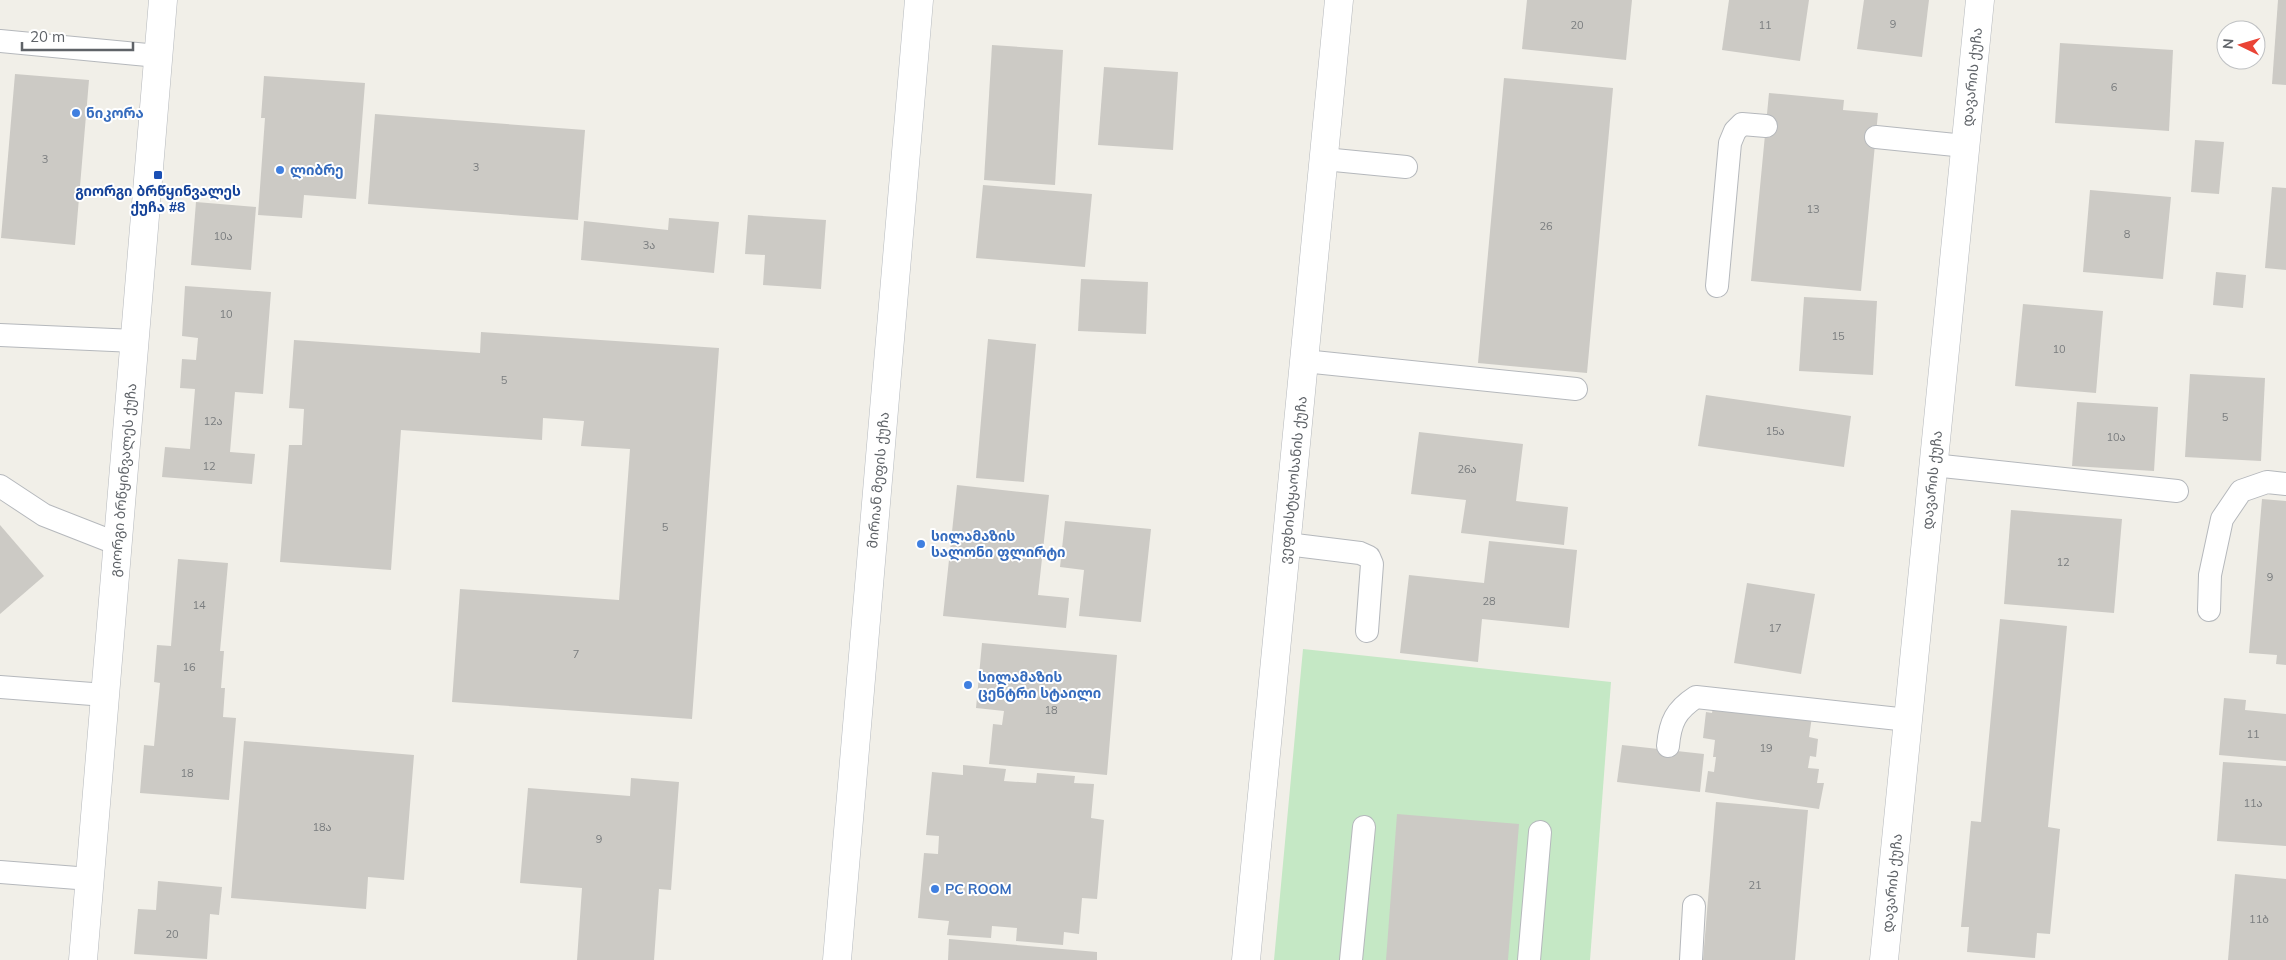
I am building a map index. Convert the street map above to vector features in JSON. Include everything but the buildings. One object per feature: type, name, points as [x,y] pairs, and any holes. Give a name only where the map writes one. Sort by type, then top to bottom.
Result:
[{"type":"street","name":"გიორგი ბრწყინვალეს ქუჩა","points":[[83,960],[163,0]]},
{"type":"street","name":"მირიან მეფის ქუჩა","points":[[837,960],[919,0]]},
{"type":"street","name":"ვეფხისტყაოსანის ქუჩა","points":[[1246,960],[1339,0]]},
{"type":"street","name":"დავარის ქუჩა","points":[[1884,960],[1980,0]]},
{"type":"lane","points":[[0,41],[158,56]]},
{"type":"lane","points":[[1717,286],[1730,142],[1735,131],[1742,124],[1766,126]]},
{"type":"lane","points":[[1876,137],[1965,146]]},
{"type":"lane","points":[[1324,159],[1406,167]]},
{"type":"lane","points":[[0,335],[134,341]]},
{"type":"lane","points":[[1304,362],[1576,389]]},
{"type":"lane","points":[[1933,465],[2176,491]]},
{"type":"lane","points":[[2209,610],[2210,575],[2222,519],[2241,491],[2267,482],[2286,484]]},
{"type":"lane","points":[[0,486],[44,515],[118,544]]},
{"type":"lane","points":[[1286,544],[1360,553],[1369,557],[1372,564],[1366,632]]},
{"type":"lane","points":[[0,687],[105,696]]},
{"type":"lane","points":[[1668,746],[1669,729],[1681,707],[1696,697],[1908,720]]},
{"type":"lane","points":[[1351,960],[1364,827]]},
{"type":"lane","points":[[1528,960],[1540,832]]},
{"type":"lane","points":[[0,872],[90,879]]},
{"type":"lane","points":[[1691,960],[1694,906]]},
{"type":"green space","points":[[1303,649],[1611,682],[1590,960],[1274,960]]},
{"type":"place","name":"ნიკორა","points":[[76,113]]},
{"type":"place","name":"ლიბრე","points":[[280,170]]},
{"type":"place","name":"გიორგი ბრწყინვალეს ქუჩა #8","points":[[158,175]]},
{"type":"place","name":"სილამაზის სალონი ფლირტი","points":[[921,544]]},
{"type":"place","name":"სილამაზის ცენტრი სტაილი","points":[[968,685]]},
{"type":"place","name":"PC ROOM","points":[[935,889]]}]
